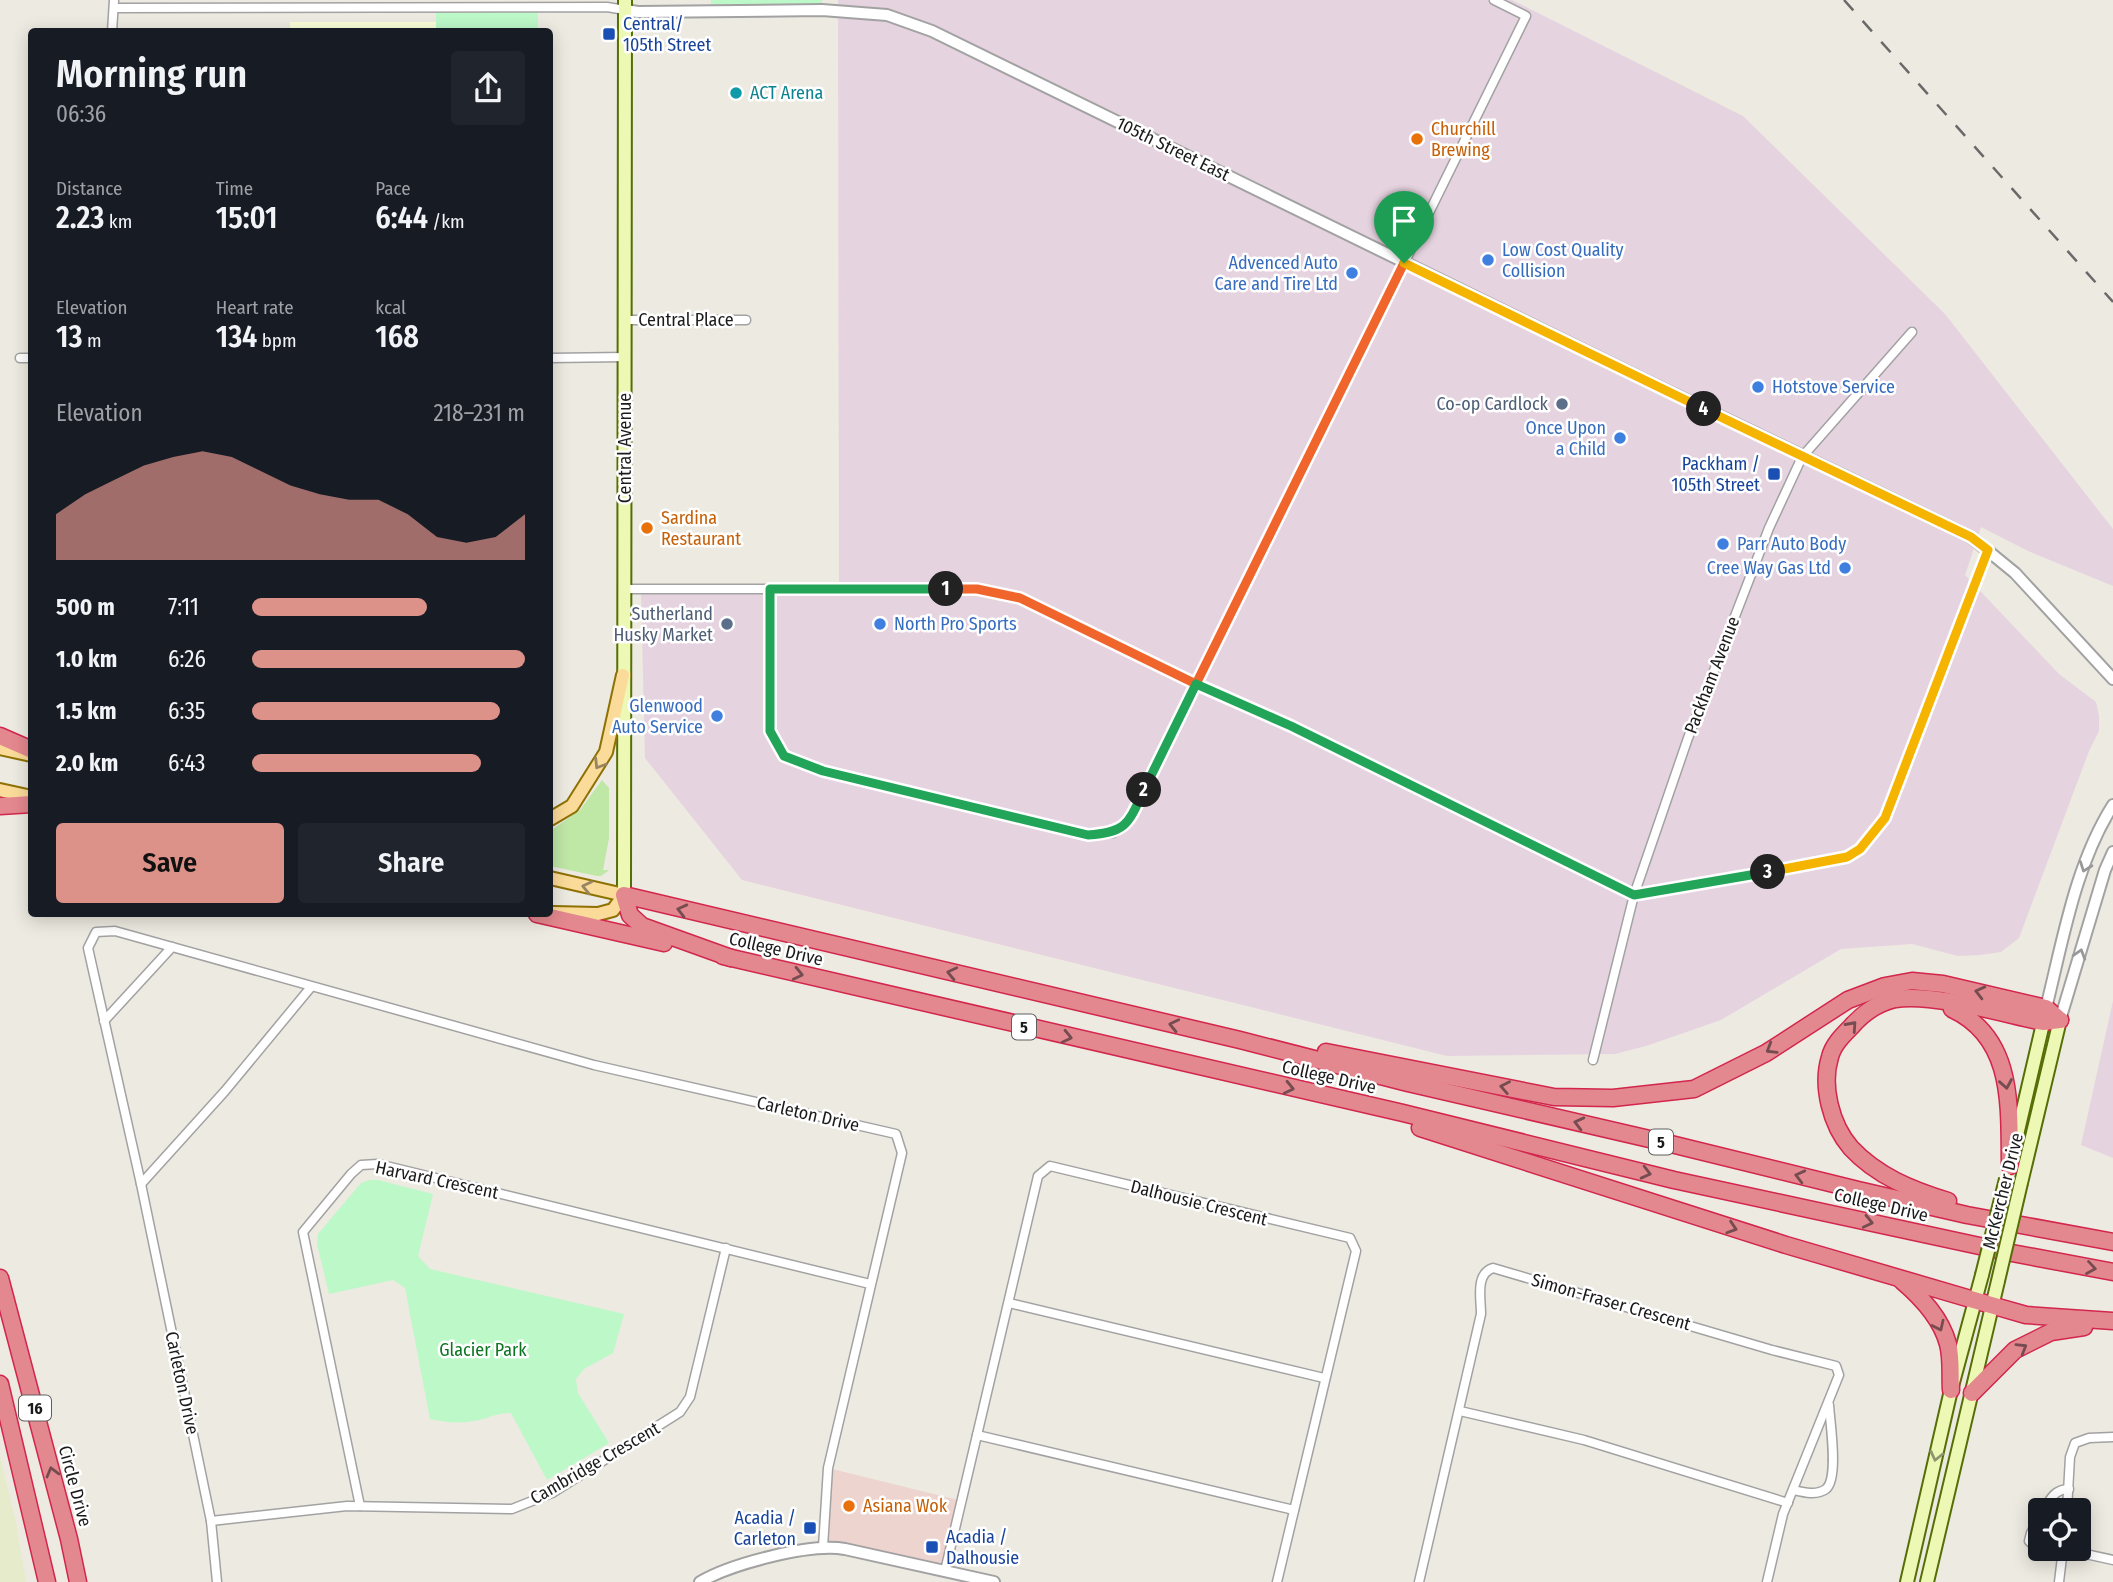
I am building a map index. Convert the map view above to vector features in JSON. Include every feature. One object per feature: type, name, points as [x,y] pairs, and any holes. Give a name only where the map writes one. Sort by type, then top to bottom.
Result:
[{"type":"highway","points":[[0,736],[28,748]]},
{"type":"highway","points":[[0,806],[28,804]]},
{"type":"highway","points":[[624,895],[630,915],[642,926],[732,958]]},
{"type":"highway","name":"College Drive","points":[[624,895],[1241,1040],[1408,1083],[1858,1190],[1967,1215],[2113,1242]]},
{"type":"highway","name":"College Drive","points":[[550,917],[1403,1114],[1674,1180],[2012,1254],[2113,1272]]},
{"type":"highway","points":[[1241,1040],[1273,1041],[1554,1097],[1613,1098],[1694,1089],[1766,1053],[1848,1000],[1885,986],[1912,981],[1942,984],[2060,1020]]},
{"type":"highway","points":[[2045,1015],[1934,1000],[1893,1000],[1879,1005],[1862,1015],[1837,1042],[1829,1058],[1826,1094],[1850,1147],[1881,1174],[1921,1193],[2082,1237]]},
{"type":"highway","points":[[1934,1000],[1969,1016],[1982,1029],[2004,1071],[2009,1102],[2008,1172]]},
{"type":"highway","points":[[1317,1095],[1786,1245],[2026,1315],[2113,1322]]},
{"type":"highway","points":[[1897,1277],[1918,1294],[1934,1314],[1948,1345],[1951,1390]]},
{"type":"highway","name":"Circle Drive","points":[[0,1278],[78,1582]]},
{"type":"highway","points":[[1972,1393],[2015,1350],[2051,1332],[2113,1322]]},
{"type":"highway","name":"16","points":[[0,1384],[47,1582]]},
{"type":"highway","points":[[69,1539],[80,1552],[88,1582]]},
{"type":"highway","points":[[36,1582],[40,1552]]},
{"type":"main road","name":"Central Avenue","points":[[624,895],[625,5]]},
{"type":"main road","points":[[553,817],[572,806],[606,752],[624,675]]},
{"type":"main road","points":[[0,748],[28,754]]},
{"type":"main road","points":[[0,790],[28,796]]},
{"type":"main road","name":"College Drive","points":[[553,879],[624,895]]},
{"type":"main road","points":[[553,913],[598,914],[613,910],[624,895]]},
{"type":"main road","name":"McKercher Drive","points":[[1908,1582],[1951,1390],[2008,1172],[2045,1015]]},
{"type":"main road","name":"McKercher Drive","points":[[1927,1582],[2060,1020]]},
{"type":"street","points":[[770,589],[770,731],[784,756],[823,771],[1088,835],[1113,833],[1129,821],[1526,16],[1494,0]]},
{"type":"street","points":[[112,28],[114,4]]},
{"type":"street","name":"105th Street East","points":[[114,4],[625,5],[638,12],[822,10],[887,15],[932,31],[1971,537],[2015,573],[2113,679]]},
{"type":"street","name":"Central Place","points":[[625,320],[746,320]]},
{"type":"street","name":"Packham Avenue","points":[[1593,1060],[1634,895],[1688,738],[1769,528],[1802,457],[1912,332]]},
{"type":"street","points":[[553,358],[625,357]]},
{"type":"street","points":[[20,358],[28,358]]},
{"type":"street","points":[[625,589],[977,589],[1020,598],[1196,684],[1291,726],[1634,895],[1847,857],[1860,849],[1885,818],[1988,550]]},
{"type":"street","name":"McKercher Drive","points":[[2045,1015],[2074,896],[2092,848],[2113,805]]},
{"type":"street","name":"McKercher Drive","points":[[2060,1020],[2105,870],[2113,852]]},
{"type":"street","name":"Carleton Drive","points":[[217,1582],[211,1521],[141,1184],[88,948],[96,932],[115,931],[599,1066],[896,1134],[902,1153],[828,1468],[823,1547]]},
{"type":"street","points":[[104,1021],[172,947]]},
{"type":"street","points":[[141,1184],[225,1091],[311,987]]},
{"type":"street","name":"Harvard Crescent","points":[[360,1506],[303,1232],[361,1165],[378,1164],[870,1284]]},
{"type":"street","name":"Dalhousie Crescent","points":[[945,1571],[1038,1176],[1050,1166],[1350,1238],[1356,1251],[1277,1582]]},
{"type":"street","name":"Cambridge Crescent","points":[[211,1521],[360,1506],[512,1508],[552,1493],[680,1412],[690,1397],[726,1248]]},
{"type":"street","name":"Simon-Fraser Crescent","points":[[1419,1582],[1481,1314],[1481,1278],[1493,1268],[1772,1350],[1836,1366],[1839,1375],[1788,1503],[1767,1582]]},
{"type":"street","points":[[1009,1303],[1324,1378]]},
{"type":"street","name":"Simon-Fraser Crescent","points":[[1793,1490],[1819,1492],[1826,1489],[1831,1482],[1829,1402]]},
{"type":"street","points":[[1460,1410],[1584,1440],[1788,1503]]},
{"type":"street","points":[[977,1435],[1294,1510]]},
{"type":"street","points":[[2068,1498],[2070,1457],[2075,1443],[2089,1438],[2113,1437]]},
{"type":"street","points":[[2051,1498],[2060,1490],[2069,1489]]},
{"type":"street","points":[[700,1582],[729,1568],[823,1547],[842,1548],[994,1582]]},
{"type":"street","points":[[2091,1555],[2113,1560]]},
{"type":"street","points":[[2059,1582],[2062,1561]]},
{"type":"shaded area","points":[[838,0],[1512,0],[1743,116],[1945,314],[2113,529],[2113,586],[2028,551],[1981,527],[1965,575],[2059,674],[2096,702],[2099,716],[2099,731],[2089,751],[2019,938],[2001,952],[1980,955],[1958,956],[1912,944],[1841,949],[1721,1020],[1615,1054],[1447,1056],[742,880],[645,758],[641,590],[839,589]]},
{"type":"shaded area","points":[[290,22],[437,22],[437,28],[290,28]]},
{"type":"shaded area","points":[[2113,1001],[2113,1158],[2081,1145]]},
{"type":"shaded area","points":[[0,1456],[16,1522],[26,1582],[0,1582]]},
{"type":"shaded area","points":[[828,1468],[962,1501],[945,1571],[823,1547]]},
{"type":"green space","points":[[711,0],[822,0],[822,10],[711,12]]},
{"type":"green space","points":[[436,7],[538,7],[538,28],[436,28]]},
{"type":"green space","points":[[602,780],[609,788],[609,838],[603,870],[608,870],[612,841],[608,871],[601,876],[553,867],[553,829],[580,810]]},
{"type":"green space","name":"Glacier Park","points":[[369,1180],[433,1194],[418,1256],[430,1269],[624,1314],[613,1353],[584,1369],[576,1379],[578,1393],[609,1443],[547,1480],[511,1413],[463,1422],[430,1419],[405,1288],[393,1280],[329,1294],[317,1244],[318,1234],[361,1183]]},
{"type":"railway","points":[[1844,0],[2113,302]]},
{"type":"place","name":"Central/ 105th Street","points":[[609,34]]},
{"type":"place","name":"ACT Arena","points":[[736,93]]},
{"type":"place","name":"Churchill Brewing","points":[[1417,139]]},
{"type":"place","name":"Low Cost Quality Collision","points":[[1488,260]]},
{"type":"place","name":"Advenced Auto Care and Tire Ltd","points":[[1352,273]]},
{"type":"place","name":"Hotstove Service","points":[[1758,387]]},
{"type":"place","name":"Co-op Cardlock","points":[[1562,404]]},
{"type":"place","name":"Once Upon a Child","points":[[1620,438]]},
{"type":"place","name":"Packham / 105th Street","points":[[1774,474]]},
{"type":"place","name":"Sardina Restaurant","points":[[647,528]]},
{"type":"place","name":"Parr Auto Body","points":[[1723,544]]},
{"type":"place","name":"Cree Way Gas Ltd","points":[[1845,568]]},
{"type":"place","name":"Sutherland Husky Market","points":[[727,624]]},
{"type":"place","name":"North Pro Sports","points":[[880,624]]},
{"type":"place","name":"Glenwood Auto Service","points":[[717,716]]},
{"type":"place","name":"Asiana Wok","points":[[849,1506]]},
{"type":"place","name":"Acadia / Carleton","points":[[810,1528]]},
{"type":"place","name":"Acadia / Dalhousie","points":[[932,1547]]},
{"type":"route","points":[[1404,263],[1196,684],[1020,598],[977,589],[770,589],[770,731],[784,756],[823,771],[1088,835],[1113,833],[1129,821],[1196,684],[1291,726],[1634,895],[1794,868],[1847,857],[1860,849],[1885,818],[1988,550],[1971,537],[1404,263]]}]
